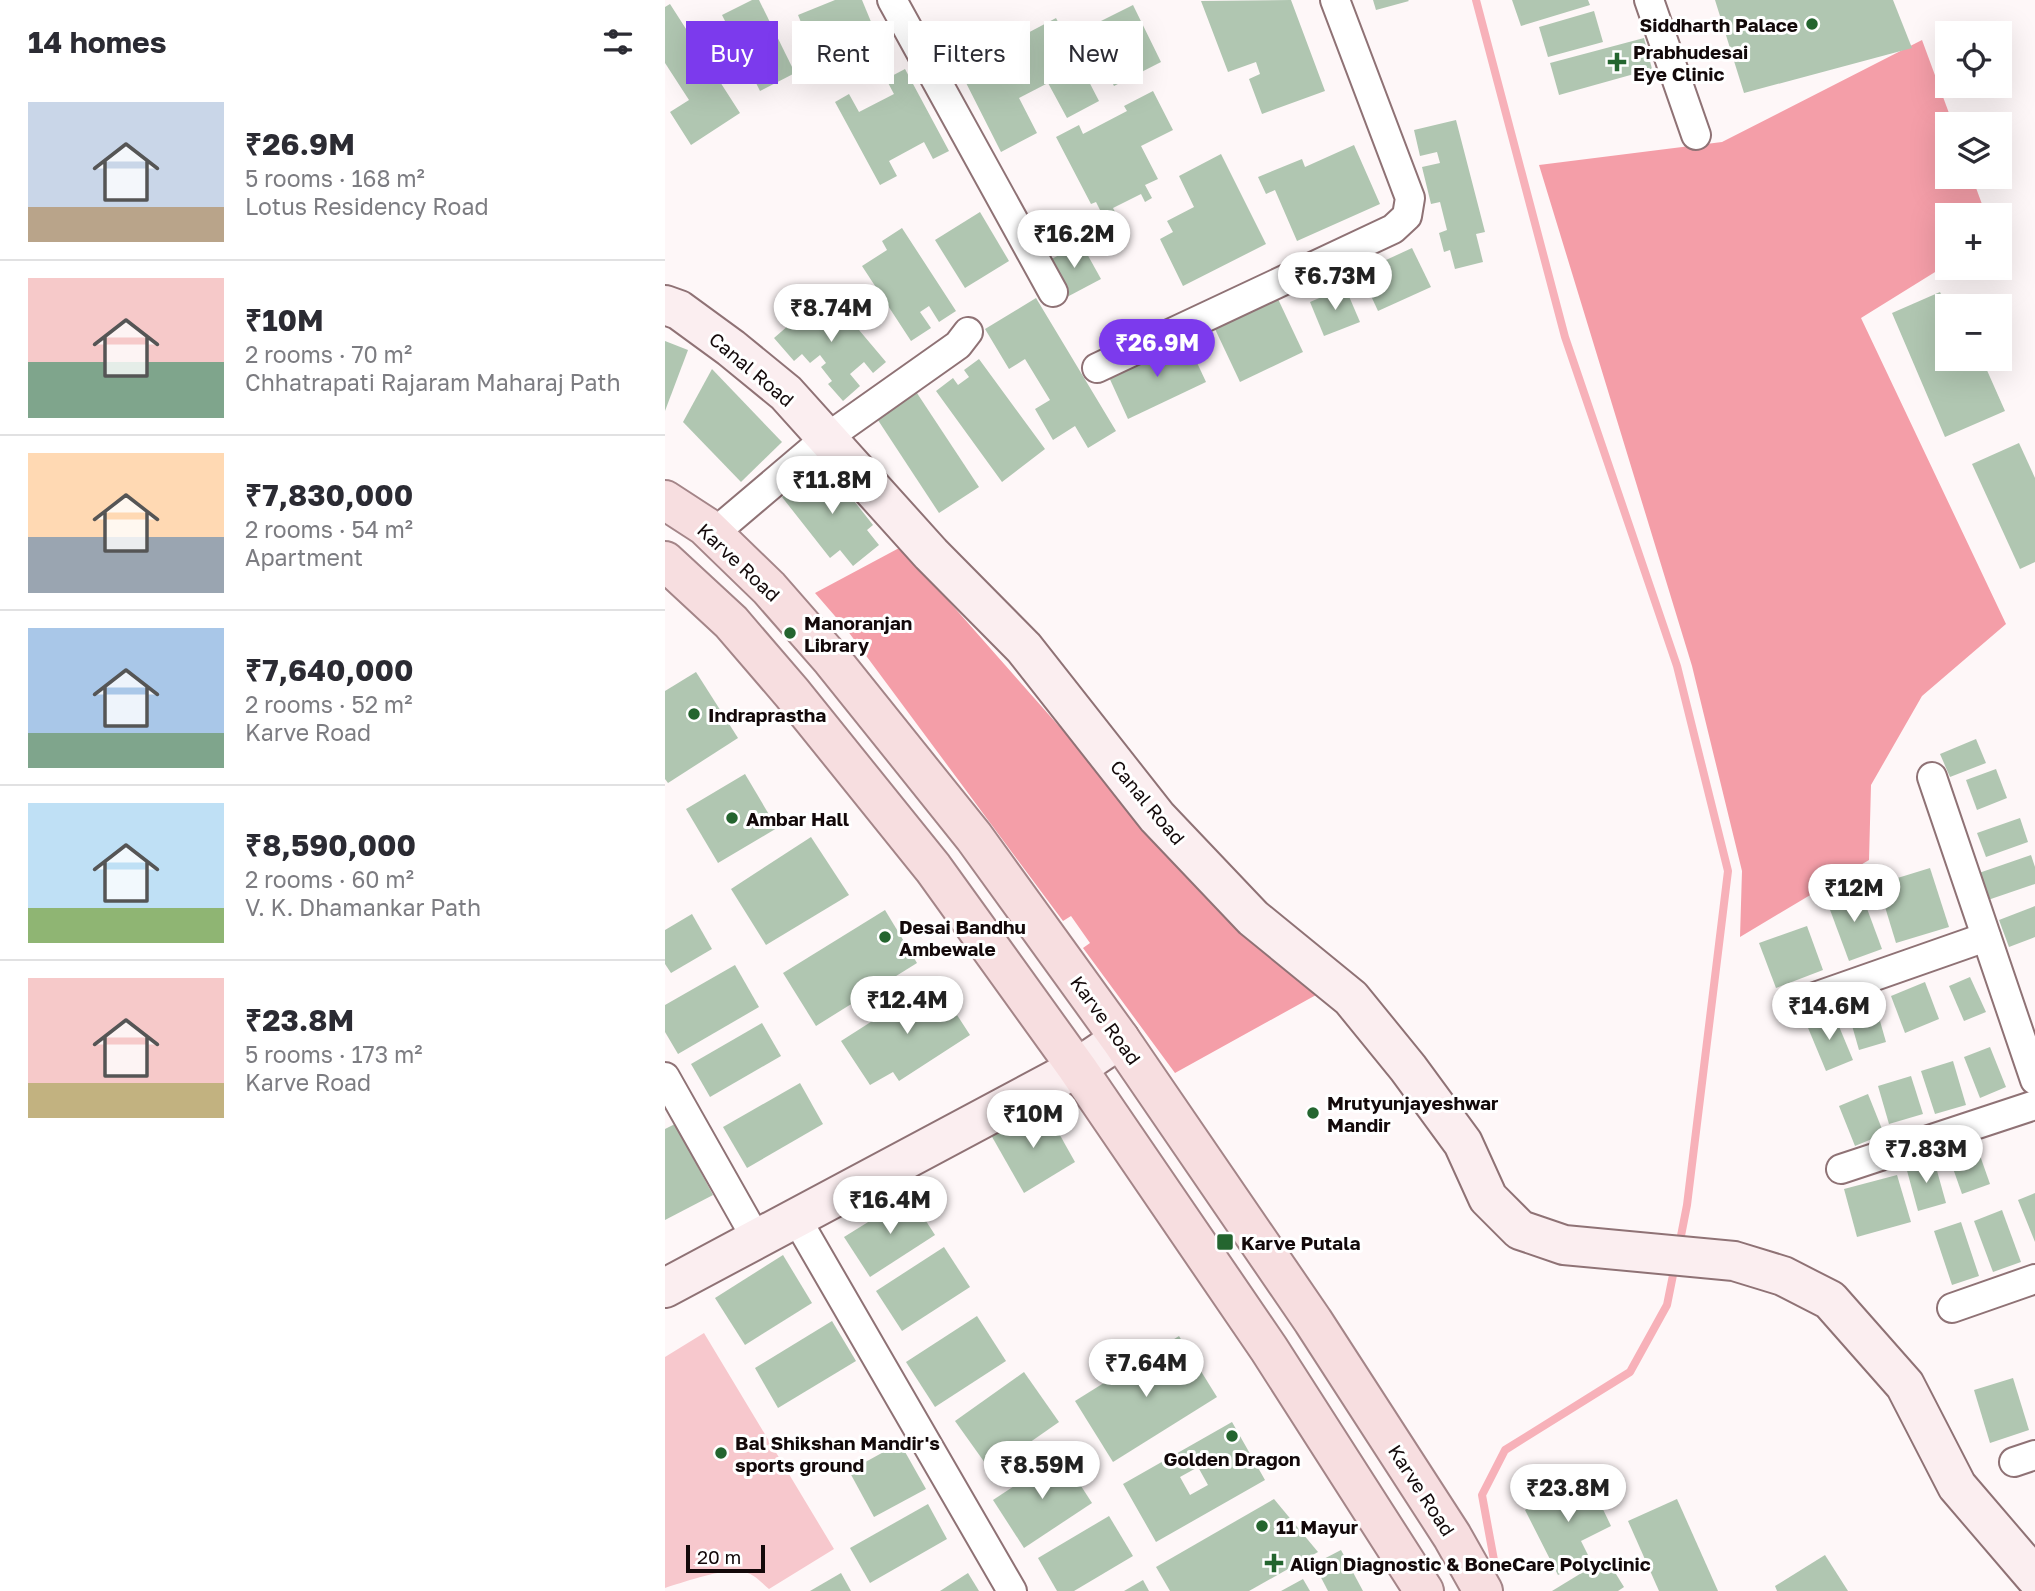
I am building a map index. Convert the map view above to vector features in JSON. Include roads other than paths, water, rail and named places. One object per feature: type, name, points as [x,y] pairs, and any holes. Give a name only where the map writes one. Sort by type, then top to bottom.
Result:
[{"type":"main road","name":"Karve Road","points":[[665,500],[713,534],[769,587],[832,660],[974,837],[1120,1039],[1313,1321],[1452,1536],[1483,1591]]},
{"type":"main road","points":[[665,561],[731,622],[933,868],[1077,1068],[1269,1349],[1424,1591]]},
{"type":"street","points":[[892,0],[1053,292]]},
{"type":"street","points":[[1097,368],[1393,229],[1407,216],[1410,198],[1335,0]]},
{"type":"street","points":[[1650,0],[1696,135]]},
{"type":"street","name":"Canal Road","points":[[665,305],[679,310],[786,393],[931,554],[1024,648],[1157,817],[1253,918],[1352,998],[1463,1143],[1488,1198],[1520,1230],[1564,1245],[1734,1261],[1783,1276],[1830,1300],[1905,1385],[1957,1486],[2035,1577]]},
{"type":"street","points":[[713,534],[825,439],[958,345],[968,332]]},
{"type":"street","points":[[1932,777],[2035,1080]]},
{"type":"street","points":[[1789,1006],[1986,937]]},
{"type":"street","points":[[665,1288],[1077,1068],[1120,1039]]},
{"type":"street","points":[[665,1077],[756,1238]]},
{"type":"street","points":[[1841,1169],[2035,1105]]},
{"type":"street","points":[[796,1218],[1012,1591]]},
{"type":"street","points":[[1952,1308],[2035,1279]]},
{"type":"waterway","points":[[1476,0],[1565,337],[1677,666],[1728,871],[1687,1205],[1679,1246]]},
{"type":"waterway","points":[[1494,1560],[1482,1495],[1505,1450],[1630,1372],[1667,1305],[1675,1265]]},
{"type":"place","name":"Siddharth Palace","points":[[1812,24]]},
{"type":"place","name":"Prabhudesai Eye Clinic","points":[[1617,62]]},
{"type":"place","name":"Manoranjan Library","points":[[790,633]]},
{"type":"place","name":"Indraprastha","points":[[694,714]]},
{"type":"place","name":"Ambar Hall","points":[[732,818]]},
{"type":"place","name":"Desai Bandhu Ambewale","points":[[885,937]]},
{"type":"place","name":"Mrutyunjayeshwar Mandir","points":[[1313,1113]]},
{"type":"place","name":"Karve Putala","points":[[1225,1242]]},
{"type":"place","name":"Golden Dragon","points":[[1232,1436]]},
{"type":"place","name":"Bal Shikshan Mandir's sports ground","points":[[721,1453]]},
{"type":"place","name":"11 Mayur","points":[[1262,1526]]},
{"type":"place","name":"Align Diagnostic & BoneCare Polyclinic","points":[[1274,1563]]}]
